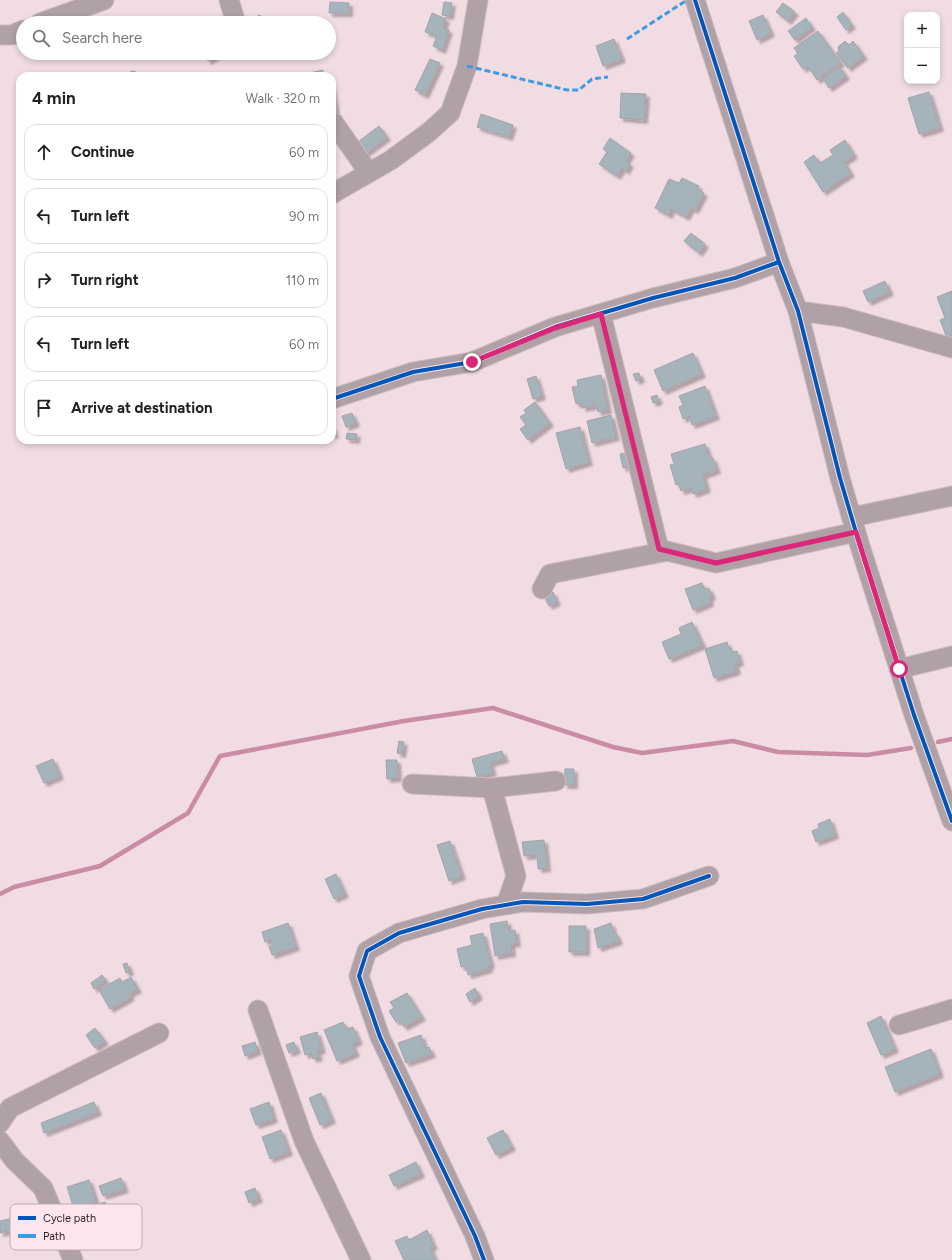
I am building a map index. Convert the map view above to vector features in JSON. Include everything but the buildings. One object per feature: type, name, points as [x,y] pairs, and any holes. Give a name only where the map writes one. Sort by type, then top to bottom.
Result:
[{"type":"street","points":[[59,16],[104,0]]},
{"type":"street","points":[[229,0],[234,16]]},
{"type":"street","points":[[336,192],[397,156],[429,132],[450,113],[466,66],[478,0]]},
{"type":"street","points":[[695,0],[779,262],[798,311],[840,478],[854,525],[899,669],[952,821]]},
{"type":"street","points":[[0,35],[12,35],[16,33]]},
{"type":"street","points":[[336,126],[369,173]]},
{"type":"street","points":[[336,398],[413,372],[472,362],[555,328],[653,298],[735,278],[779,262]]},
{"type":"street","points":[[798,311],[843,318],[952,348]]},
{"type":"street","points":[[601,314],[659,549],[716,563],[952,496]]},
{"type":"street","points":[[542,589],[550,574],[668,551]]},
{"type":"street","points":[[899,669],[952,656]]},
{"type":"street","points":[[412,784],[492,788],[556,781]]},
{"type":"street","points":[[492,788],[516,876],[506,905]]},
{"type":"street","points":[[484,1260],[475,1236],[380,1037],[359,976],[367,951],[399,933],[482,909],[522,902],[587,904],[643,898],[709,876]]},
{"type":"street","points":[[258,1010],[304,1141],[361,1260]]},
{"type":"street","points":[[899,1025],[952,1010]]},
{"type":"street","points":[[0,1123],[10,1108],[159,1033]]},
{"type":"street","points":[[0,1141],[14,1160],[43,1188],[50,1204]]},
{"type":"street","points":[[69,1250],[73,1260]]},
{"type":"waterway","points":[[0,894],[14,887],[100,866],[188,813],[220,756],[404,721],[493,708],[613,747],[642,753],[733,741],[778,752],[867,755],[911,748]]},
{"type":"waterway","points":[[938,742],[952,739]]},
{"type":"marked path","points":[[627,39],[687,0]]},
{"type":"marked path","points":[[467,66],[567,90],[579,90],[592,79],[608,77]]},
{"type":"cycle path","points":[[695,0],[779,262],[798,311],[840,478],[860,546],[914,715],[952,821]]},
{"type":"cycle path","points":[[336,398],[413,372],[472,362],[555,327],[653,298],[735,278],[779,262]]},
{"type":"cycle path","points":[[484,1260],[475,1236],[380,1037],[359,976],[367,951],[399,933],[482,909],[523,902],[587,904],[643,899],[709,876]]},
{"type":"route","points":[[472,362],[555,328],[601,314],[659,549],[716,563],[856,532],[899,669]]}]
